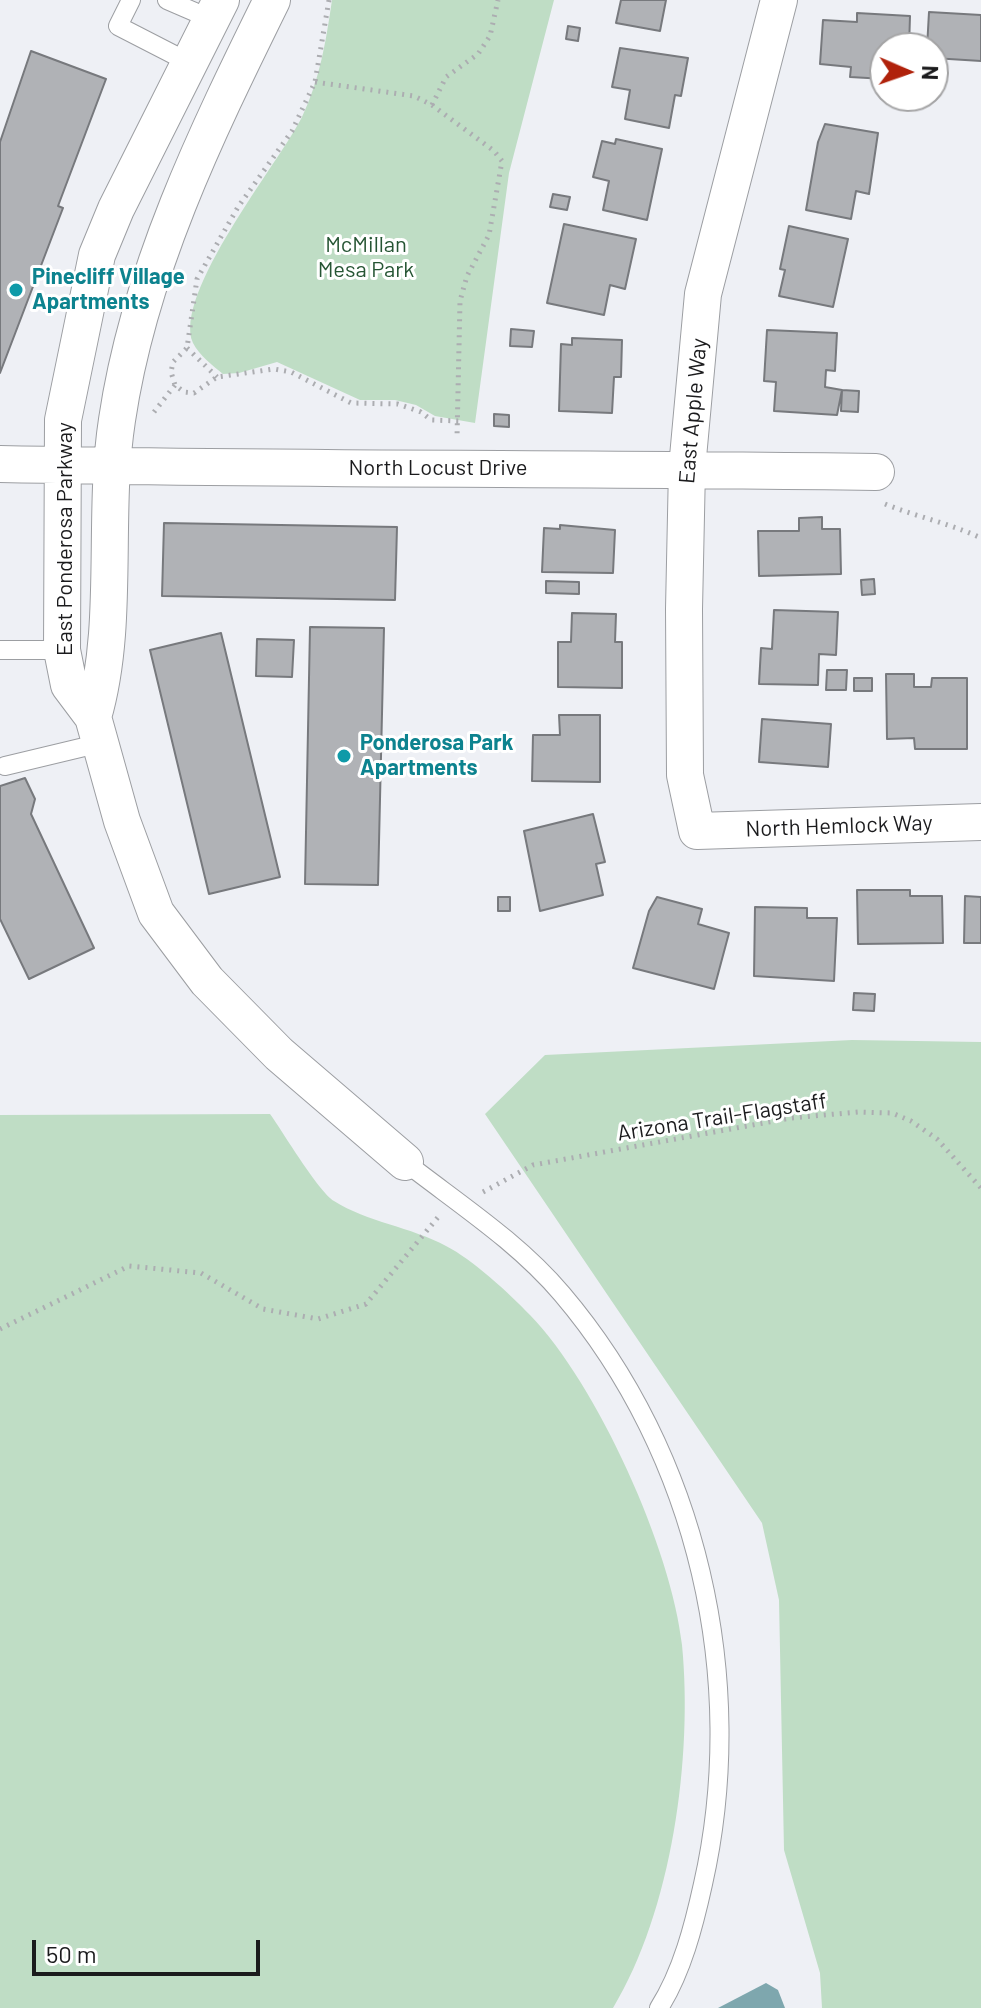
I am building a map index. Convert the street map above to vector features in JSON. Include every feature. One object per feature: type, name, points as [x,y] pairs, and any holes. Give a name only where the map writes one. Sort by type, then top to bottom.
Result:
[{"type":"street","name":"East Ponderosa Parkway","points":[[97,730],[104,680],[111,468],[139,313],[172,219],[238,66],[272,0]]},
{"type":"street","name":"East Apple Way","points":[[697,831],[685,775],[687,468],[703,294],[779,0]]},
{"type":"street","points":[[205,32],[238,66]]},
{"type":"street","name":"East Ponderosa Parkway","points":[[205,32],[116,209],[97,255],[63,420],[62,650],[69,685],[97,730],[122,821],[156,913],[207,981],[279,1054],[405,1162]]},
{"type":"street","name":"North Locust Drive","points":[[0,464],[64,468],[687,468],[878,487]]},
{"type":"street","name":"North Hemlock Way","points":[[697,831],[981,822]]},
{"type":"lane","points":[[131,0],[118,26],[205,32]]},
{"type":"lane","points":[[167,0],[205,32]]},
{"type":"lane","points":[[0,650],[62,650]]},
{"type":"lane","points":[[5,766],[97,730]]},
{"type":"lane","points":[[405,1162],[519,1249],[562,1293],[602,1347],[640,1411],[675,1490],[701,1567],[718,1664],[720,1739],[713,1840],[695,1918],[669,1993],[659,2008]]},
{"type":"path","points":[[147,421],[175,385],[173,362],[187,348],[197,279],[238,207],[292,131],[315,82],[329,0]]},
{"type":"path","points":[[432,105],[446,77],[478,54],[490,36],[498,0]]},
{"type":"path","points":[[175,385],[184,392],[194,393],[217,377],[274,369],[291,372],[351,403],[398,404],[421,412],[431,420],[460,421],[457,331],[460,301],[467,276],[489,235],[502,175],[502,161],[494,151],[432,105],[414,96],[315,82]]},
{"type":"path","points":[[187,348],[217,377]]},
{"type":"path","points":[[878,487],[917,517],[946,522],[981,538]]},
{"type":"path","name":"Arizona Trail-Flagstaff","points":[[494,1188],[533,1165],[791,1118],[858,1112],[892,1113],[911,1121],[937,1139],[981,1188]]},
{"type":"path","points":[[0,1329],[129,1266],[201,1273],[263,1309],[318,1319],[366,1304],[441,1214]]},
{"type":"green space","name":"McMillan Mesa Park","points":[[332,0],[554,0],[509,173],[475,423],[435,416],[416,405],[395,400],[360,400],[277,362],[239,373],[223,374],[202,356],[193,343],[191,321],[198,293],[212,262],[290,138],[308,103],[322,60]]},
{"type":"green space","points":[[852,1040],[981,1042],[981,2008],[822,2008],[820,1973],[784,1850],[779,1600],[762,1523],[485,1114],[545,1055]]},
{"type":"green space","points":[[270,1114],[310,1174],[334,1201],[360,1214],[432,1239],[456,1252],[530,1315],[581,1382],[627,1470],[647,1517],[675,1606],[682,1645],[685,1689],[681,1783],[664,1880],[633,1969],[613,2008],[0,2008],[0,1115]]},
{"type":"water","points":[[766,1983],[778,1990],[785,2008],[718,2008]]},
{"type":"building","points":[[621,0],[666,0],[660,31],[616,23]]},
{"type":"building","points":[[929,12],[981,15],[981,61],[949,59],[949,32],[928,32]]},
{"type":"building","points":[[857,13],[910,16],[910,32],[869,32],[869,78],[850,77],[851,67],[820,64],[823,20],[857,22]]},
{"type":"building","points":[[568,26],[580,28],[578,41],[566,39]]},
{"type":"building","points":[[620,48],[688,58],[681,96],[675,95],[669,128],[625,119],[630,90],[612,87]]},
{"type":"building","name":"Pinecliff Village Apartments","points":[[31,51],[106,79],[58,206],[63,208],[0,373],[0,142]]},
{"type":"building","points":[[825,124],[878,133],[869,194],[856,191],[851,219],[806,210],[818,142]]},
{"type":"building","points":[[616,139],[662,149],[647,220],[603,210],[609,181],[593,177],[602,141],[615,144]]},
{"type":"building","points":[[553,194],[570,197],[567,210],[550,207]]},
{"type":"building","points":[[564,224],[636,239],[625,289],[610,285],[604,315],[547,303]]},
{"type":"building","points":[[789,226],[848,239],[833,307],[779,296],[785,270],[780,269]]},
{"type":"building","points":[[511,329],[534,331],[532,347],[510,346]]},
{"type":"building","points":[[767,330],[837,333],[835,371],[826,370],[825,387],[842,390],[837,415],[774,411],[776,382],[764,381]]},
{"type":"building","points":[[572,338],[622,340],[621,377],[614,377],[612,413],[559,411],[561,344],[572,345]]},
{"type":"building","points":[[842,390],[859,391],[858,412],[841,411]]},
{"type":"building","points":[[494,414],[509,415],[509,427],[494,426]]},
{"type":"building","points":[[822,517],[822,529],[840,529],[841,574],[759,576],[758,531],[799,531],[799,518]]},
{"type":"building","points":[[164,523],[397,527],[395,600],[162,596]]},
{"type":"building","points":[[560,525],[615,530],[613,573],[542,572],[544,528],[560,529]]},
{"type":"building","points":[[874,579],[875,594],[862,595],[861,580]]},
{"type":"building","points":[[546,581],[579,582],[579,594],[546,593]]},
{"type":"building","points":[[774,610],[838,612],[836,655],[819,654],[818,685],[759,684],[761,648],[772,649]]},
{"type":"building","points":[[572,613],[616,614],[615,642],[622,642],[622,688],[558,687],[558,642],[571,642]]},
{"type":"building","name":"Ponderosa Park Apartments","points":[[310,627],[384,628],[378,885],[305,884]]},
{"type":"building","points":[[221,633],[280,877],[209,894],[150,650]]},
{"type":"building","points":[[257,639],[294,640],[292,677],[256,676]]},
{"type":"building","points":[[827,670],[847,670],[846,690],[826,690]]},
{"type":"building","points":[[886,674],[914,674],[914,687],[931,687],[932,678],[967,678],[967,749],[915,749],[914,738],[887,739]]},
{"type":"building","points":[[854,678],[872,678],[872,691],[854,691]]},
{"type":"building","points":[[559,715],[600,715],[600,782],[532,781],[533,735],[560,735]]},
{"type":"building","points":[[762,719],[831,724],[828,767],[759,762]]},
{"type":"building","points":[[25,778],[35,799],[31,814],[94,948],[29,979],[0,919],[0,786]]},
{"type":"building","points":[[593,814],[605,862],[596,864],[603,895],[540,911],[524,831]]},
{"type":"building","points":[[857,890],[910,890],[910,896],[942,896],[943,943],[858,944]]},
{"type":"building","points":[[965,896],[981,897],[981,943],[964,943]]},
{"type":"building","points":[[498,897],[510,897],[510,911],[498,911]]},
{"type":"building","points":[[657,897],[702,909],[698,924],[729,933],[714,989],[633,968],[649,911]]},
{"type":"building","points":[[755,907],[807,908],[807,918],[837,918],[834,981],[754,976]]},
{"type":"building","points":[[854,993],[875,994],[874,1011],[853,1010]]},
{"type":"place","name":"Pinecliff Village Apartments","points":[[16,290]]},
{"type":"place","name":"Ponderosa Park Apartments","points":[[344,756]]}]
